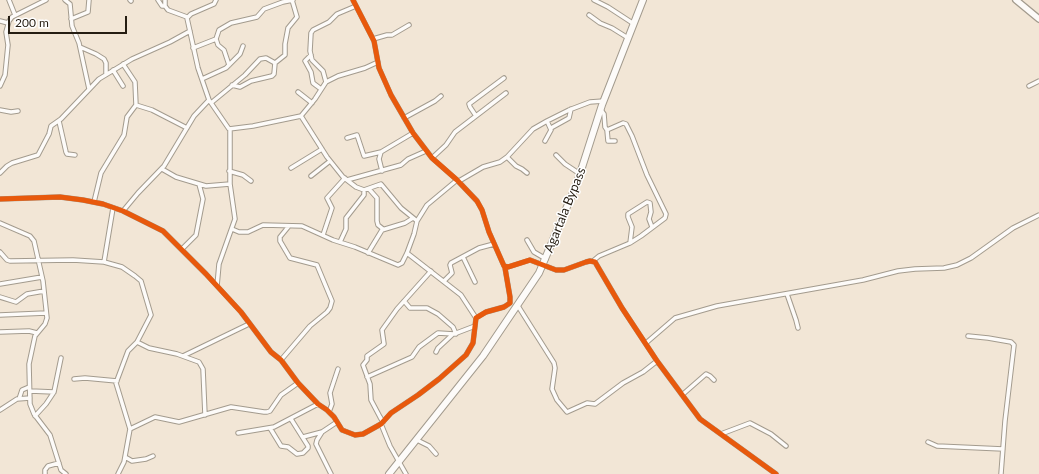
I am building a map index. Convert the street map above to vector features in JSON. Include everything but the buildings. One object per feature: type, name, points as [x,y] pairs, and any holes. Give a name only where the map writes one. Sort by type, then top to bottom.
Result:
[{"type":"highway","name":"Agartala Bypass","points":[[389,474],[484,356],[536,278],[580,174],[604,100],[643,0]]},
{"type":"main road","points":[[1016,0],[1039,19]]},
{"type":"street","points":[[9,0],[15,15]]},
{"type":"street","points":[[0,86],[4,78],[8,45],[6,32],[10,18],[46,0]]},
{"type":"street","points":[[66,1],[75,0]]},
{"type":"street","points":[[71,19],[88,12],[89,0]]},
{"type":"street","points":[[158,0],[162,6],[166,6]]},
{"type":"street","points":[[164,0],[168,10],[187,17]]},
{"type":"street","points":[[187,17],[214,4],[216,0]]},
{"type":"street","points":[[229,65],[223,48],[218,45],[216,39],[219,30],[230,23],[257,17],[264,9],[293,0],[297,17],[288,28],[284,55],[275,63],[274,75],[249,82],[240,87],[232,85]]},
{"type":"street","points":[[353,0],[373,39],[378,62],[391,95],[404,118],[413,133],[432,158],[474,197],[482,210],[502,265],[505,268],[510,302],[504,307],[486,312],[476,318]]},
{"type":"street","points":[[594,0],[608,7],[634,24]]},
{"type":"street","points":[[66,1],[71,7],[72,26],[80,48],[89,89]]},
{"type":"street","points":[[326,82],[323,71],[313,62],[311,55],[312,31],[328,23],[337,14],[356,6]]},
{"type":"street","points":[[589,15],[600,23],[612,28],[628,38]]},
{"type":"street","points":[[187,17],[198,68],[210,101],[227,127],[230,129],[229,171],[235,219],[219,264],[217,286]]},
{"type":"street","points":[[0,21],[8,23]]},
{"type":"street","points":[[373,39],[392,35],[409,25]]},
{"type":"street","points":[[0,173],[12,163],[38,155],[49,134],[51,126],[59,121],[96,81],[123,64],[190,31]]},
{"type":"street","points":[[193,48],[216,39]]},
{"type":"street","points":[[202,79],[224,69],[229,65],[240,54],[243,46]]},
{"type":"street","points":[[80,48],[96,54],[104,60],[106,63],[106,74]]},
{"type":"street","points":[[311,55],[305,62],[311,72],[313,83],[321,89]]},
{"type":"street","points":[[123,211],[138,193],[162,169],[196,114],[210,101],[244,75],[262,58],[266,58],[275,63]]},
{"type":"street","points":[[230,129],[301,116],[326,82],[338,76],[365,68],[378,62]]},
{"type":"street","points":[[94,202],[101,173],[124,136],[127,117],[136,105],[135,82],[123,64]]},
{"type":"street","points":[[0,68],[5,68]]},
{"type":"street","points":[[113,70],[123,86]]},
{"type":"street","points":[[244,75],[249,82]]},
{"type":"street","points":[[476,116],[470,107],[470,104],[504,78]]},
{"type":"street","points":[[1029,86],[1039,81]]},
{"type":"street","points":[[298,92],[312,103]]},
{"type":"street","points":[[432,158],[446,145],[455,132],[506,93]]},
{"type":"street","points":[[404,118],[435,101],[440,96]]},
{"type":"street","points":[[232,229],[239,232],[248,232],[263,225],[302,226],[398,265],[402,263],[414,234],[417,221],[427,205],[458,181],[483,167],[500,162],[507,157],[533,130],[546,121],[590,102],[604,100]]},
{"type":"street","points":[[136,105],[152,110],[187,128]]},
{"type":"street","points":[[545,141],[551,128],[569,118],[571,109]]},
{"type":"street","points":[[0,110],[11,112],[18,111]]},
{"type":"street","points":[[601,110],[604,114],[608,141],[615,141]]},
{"type":"street","points":[[301,116],[330,161],[346,179],[356,187],[364,190],[379,184],[383,185],[401,208],[417,221]]},
{"type":"street","points":[[59,121],[66,152],[67,154],[75,155]]},
{"type":"street","points":[[546,121],[551,128]]},
{"type":"street","points":[[528,240],[534,252],[544,262],[556,270],[564,270],[593,261],[599,256],[630,243],[665,218],[666,214],[646,175],[632,136],[624,123],[607,130]]},
{"type":"street","points":[[348,138],[357,135],[364,156],[381,152],[413,133]]},
{"type":"street","points":[[291,168],[322,149]]},
{"type":"street","points":[[323,235],[332,208],[327,198],[346,179],[382,171],[404,164],[408,159],[426,151]]},
{"type":"street","points":[[381,152],[379,159],[382,171]]},
{"type":"street","points":[[556,155],[565,164],[580,174]]},
{"type":"street","points":[[507,157],[516,166],[522,168],[526,173]]},
{"type":"street","points":[[311,176],[330,161]]},
{"type":"street","points":[[162,169],[176,177],[206,186],[230,184]]},
{"type":"street","points":[[229,171],[243,175],[251,181]]},
{"type":"street","points":[[182,249],[196,235],[203,199],[199,184]]},
{"type":"street","points":[[369,189],[377,198],[377,221],[378,225],[383,229]]},
{"type":"street","points":[[340,242],[346,229],[346,218],[364,196],[364,190]]},
{"type":"street","points":[[0,199],[18,197],[60,197],[94,202],[123,211],[163,231],[182,249],[241,312],[271,352],[280,360],[298,384],[318,404],[329,412],[342,430],[355,435],[363,434],[382,423],[391,413],[434,383],[466,355],[473,343],[476,318],[461,295],[407,252]]},
{"type":"street","points":[[630,243],[632,228],[628,214],[647,202],[650,203],[651,212],[649,219],[652,227]]},
{"type":"street","points":[[104,262],[113,208]]},
{"type":"street","points":[[646,343],[670,322],[682,316],[717,306],[863,280],[898,271],[944,268],[957,265],[971,258],[1013,228],[1039,214]]},
{"type":"street","points":[[368,252],[383,229],[405,223],[413,218]]},
{"type":"street","points":[[0,223],[32,238],[38,260],[42,277],[47,318],[45,324],[37,333],[29,364],[30,398],[32,411],[50,435],[61,470],[66,474]]},
{"type":"street","points":[[280,360],[310,326],[327,312],[332,301],[317,265],[290,258],[280,241],[280,236],[289,226]]},
{"type":"street","points":[[444,281],[452,273],[451,263],[479,248],[494,244]]},
{"type":"street","points":[[0,252],[7,260],[10,261],[73,260],[104,262],[122,267],[135,276],[141,283],[151,315],[136,342],[128,351],[117,381],[117,389],[130,429],[124,464],[118,474]]},
{"type":"street","points":[[463,257],[475,282]]},
{"type":"street","points":[[505,268],[530,260],[544,262]]},
{"type":"street","points":[[593,261],[599,267],[622,308],[657,361],[700,419],[776,474]]},
{"type":"street","points":[[406,474],[390,446],[382,423],[371,400],[370,384],[363,365],[367,360],[366,357],[384,344],[382,330],[397,309],[431,271]]},
{"type":"street","points":[[0,284],[42,277]]},
{"type":"street","points":[[0,297],[16,302],[27,294],[44,290]]},
{"type":"street","points":[[787,294],[798,328]]},
{"type":"street","points":[[404,301],[410,308],[427,308],[438,314],[453,327],[454,334]]},
{"type":"street","points":[[518,306],[554,363],[555,368],[552,389],[557,400],[567,412],[587,403],[595,404],[623,383],[643,372],[657,361]]},
{"type":"street","points":[[0,315],[46,313]]},
{"type":"street","points":[[183,356],[249,324]]},
{"type":"street","points":[[436,352],[438,348],[454,334],[475,326]]},
{"type":"street","points":[[0,332],[29,331],[37,333]]},
{"type":"street","points":[[368,377],[412,357],[417,349],[438,333],[454,334]]},
{"type":"street","points":[[968,336],[998,339],[1011,342],[1014,345],[1005,421],[1001,474]]},
{"type":"street","points":[[136,342],[149,348],[183,356],[199,362],[203,369],[205,415]]},
{"type":"street","points":[[35,416],[54,392],[61,358]]},
{"type":"street","points":[[329,412],[332,404],[330,393],[338,369]]},
{"type":"street","points":[[682,395],[706,374],[714,380]]},
{"type":"street","points":[[74,379],[85,378],[117,381]]},
{"type":"street","points":[[130,429],[154,417],[179,422],[235,406],[267,412],[272,408],[281,395],[298,384]]},
{"type":"street","points":[[20,399],[22,390],[29,389],[54,392]]},
{"type":"street","points":[[0,410],[7,404],[20,399],[30,398]]},
{"type":"street","points":[[238,433],[270,428],[291,419],[318,404]]},
{"type":"street","points":[[270,428],[281,446],[288,447],[297,454],[303,453],[308,448],[307,443],[291,419]]},
{"type":"street","points":[[331,474],[316,444],[316,440],[322,432],[337,422]]},
{"type":"street","points":[[721,434],[750,423],[770,434],[786,446]]},
{"type":"street","points":[[303,436],[322,432]]},
{"type":"street","points":[[417,440],[430,447],[436,454]]},
{"type":"street","points":[[928,442],[937,446],[1003,449]]},
{"type":"street","points":[[125,457],[132,461],[146,459],[153,456]]},
{"type":"street","points":[[45,474],[45,470],[48,466],[59,463]]},
{"type":"cycle path","points":[[353,0],[374,41],[379,68],[391,95],[413,133],[432,158],[457,180],[477,201],[504,266],[508,267],[530,260],[556,270],[564,270],[586,262],[595,262],[622,308],[657,361],[700,419],[776,474]]},
{"type":"cycle path","points":[[0,199],[60,197],[83,200],[103,204],[123,211],[163,231],[241,312],[271,352],[281,360],[298,383],[318,404],[334,417],[342,430],[355,435],[363,434],[381,424],[391,413],[439,379],[466,355],[473,343],[476,318],[486,312],[504,307],[510,303],[505,268]]}]
